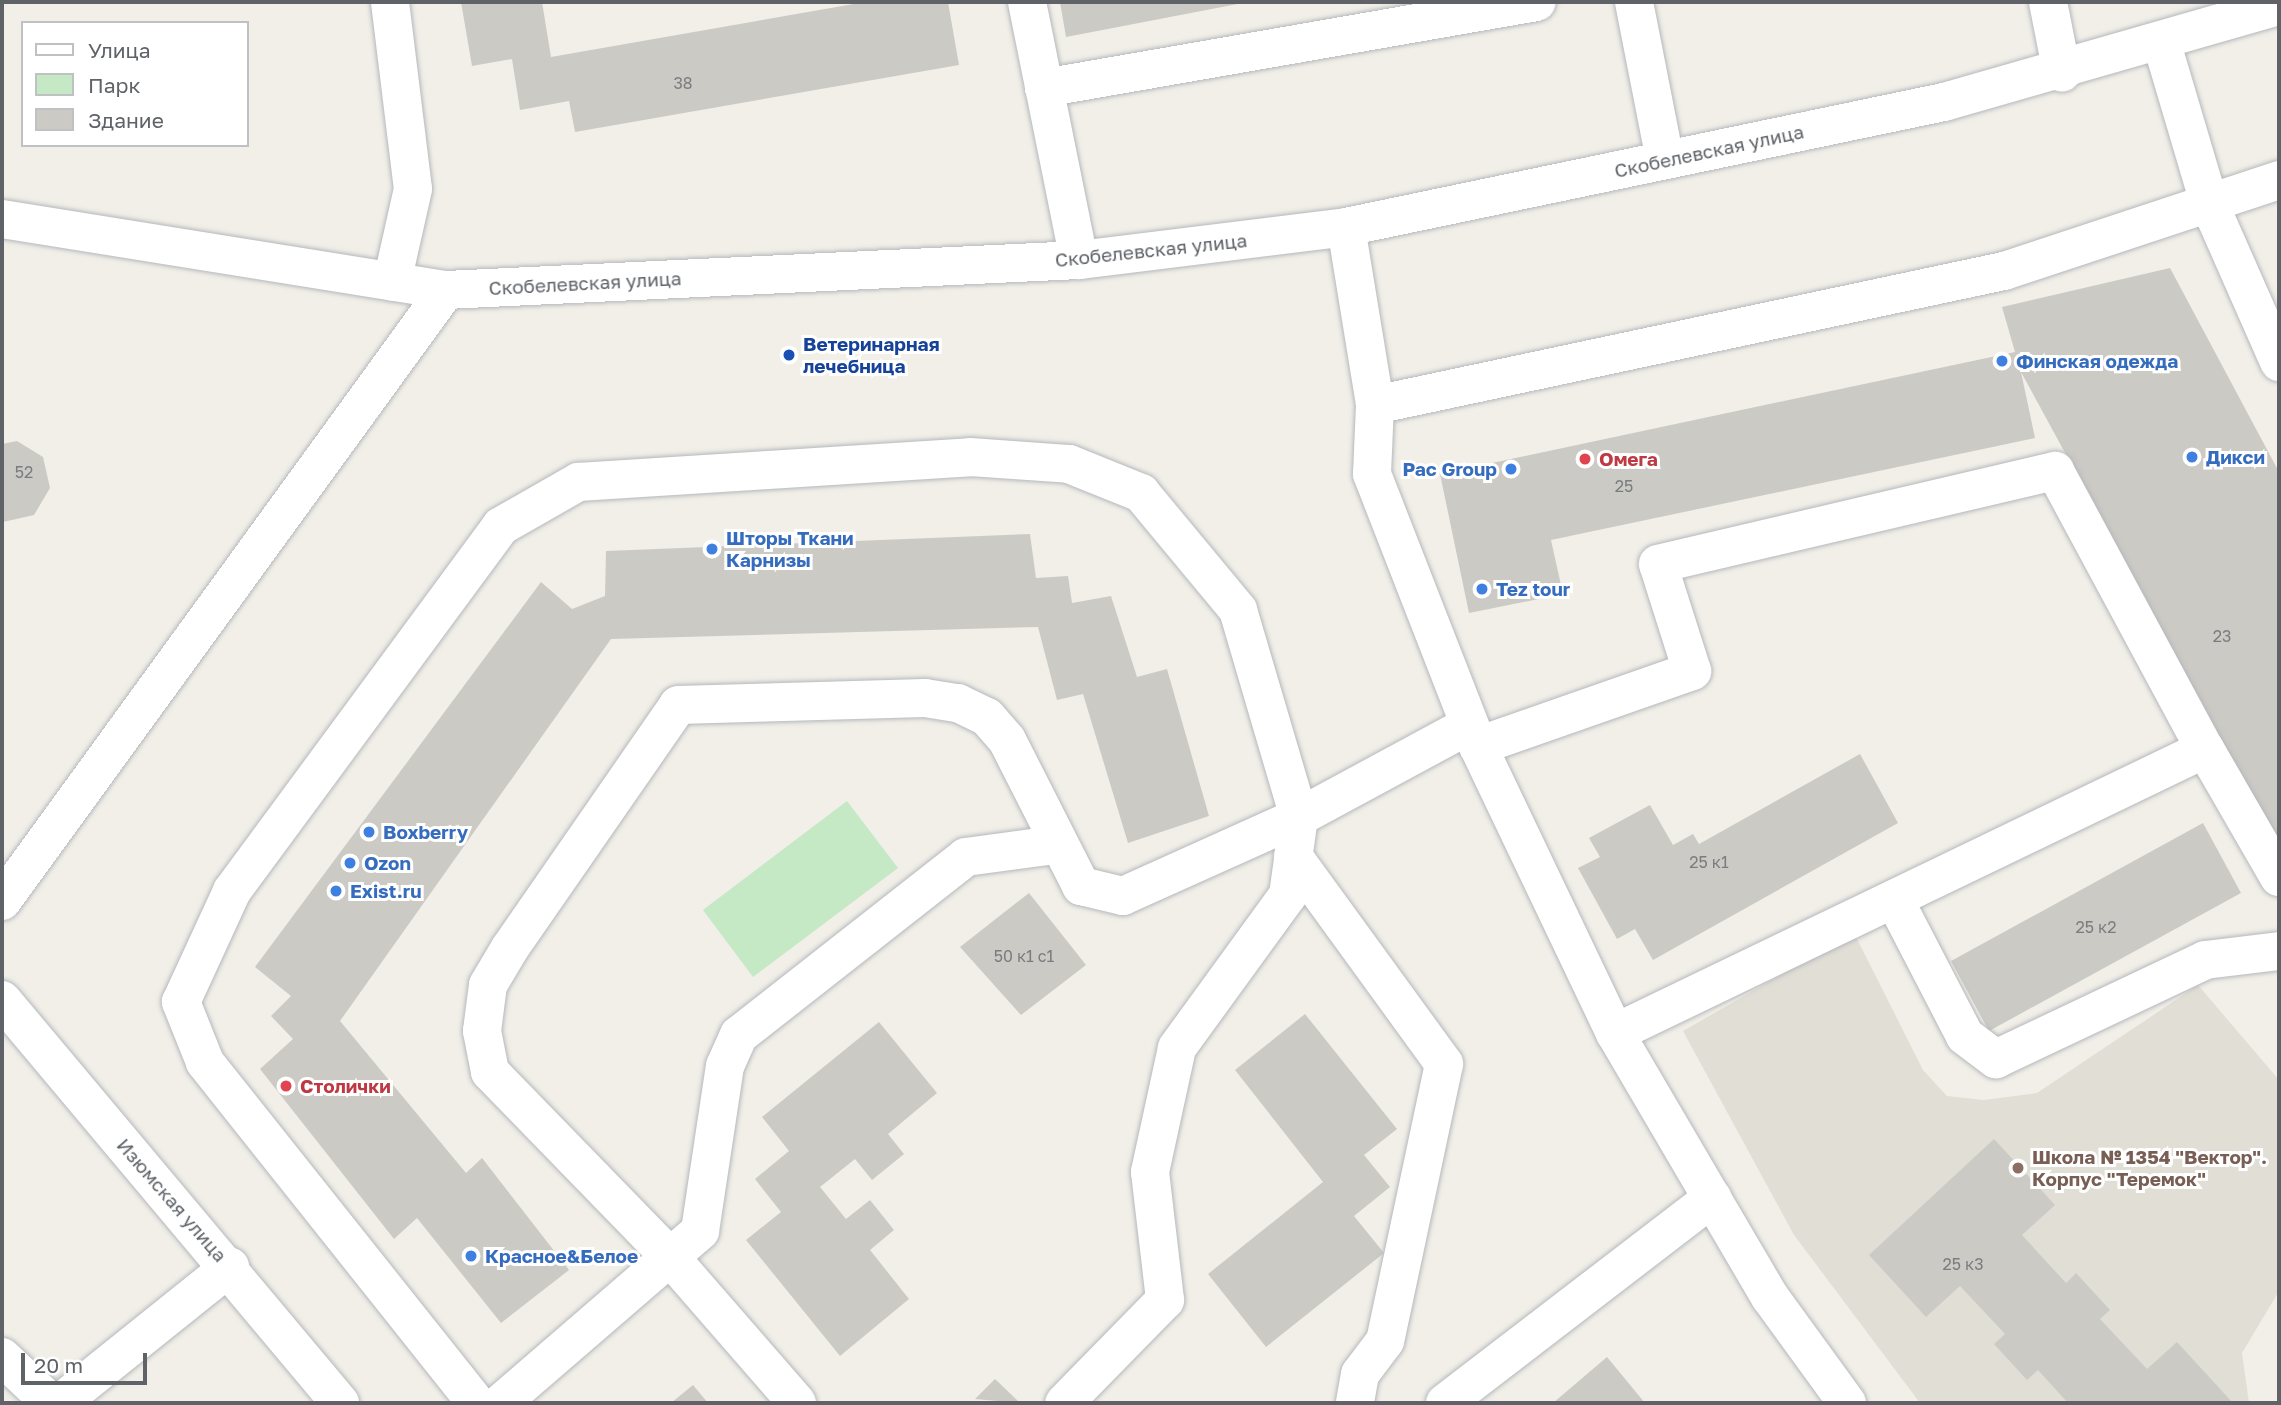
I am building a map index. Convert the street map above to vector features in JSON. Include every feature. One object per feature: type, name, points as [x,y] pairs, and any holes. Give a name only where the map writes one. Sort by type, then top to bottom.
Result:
[{"type":"street","points":[[390,2],[413,189],[392,282]]},
{"type":"street","points":[[1027,2],[1079,260]]},
{"type":"street","points":[[1044,88],[1537,2]]},
{"type":"street","points":[[1634,2],[1665,160]]},
{"type":"street","points":[[2048,2],[2062,73]]},
{"type":"street","name":"Скобелевская улица","points":[[2,219],[446,290],[1079,260],[1346,227],[1665,160],[2062,73],[2279,6]]},
{"type":"street","points":[[2162,44],[2209,203],[2279,362]]},
{"type":"street","points":[[1375,405],[2004,271],[2279,180]]},
{"type":"street","points":[[1346,227],[1375,405],[1372,474],[1474,735],[1615,1033],[1770,1297],[1847,1403]]},
{"type":"street","points":[[2,901],[446,290]]},
{"type":"street","points":[[476,1403],[205,1062],[181,1002],[232,891],[501,526],[578,482],[970,457],[1069,464],[1141,493],[1238,610],[1299,817],[1288,895],[1177,1048],[1150,1172],[1165,1300],[1064,1403]]},
{"type":"street","points":[[797,1403],[670,1257],[490,1072],[482,1031],[488,985],[510,948],[678,705],[925,698],[958,704],[987,717],[1007,740],[1055,845],[1081,886],[1123,896],[1474,735],[1692,671],[1658,564],[2055,471],[2205,749],[2279,877]]},
{"type":"street","points":[[1615,1033],[2205,749]]},
{"type":"street","points":[[501,1403],[700,1231],[725,1066],[739,1035],[966,857],[1055,845]]},
{"type":"street","points":[[1293,856],[1444,1064],[1385,1341],[1360,1374],[1355,1403]]},
{"type":"street","points":[[1894,899],[1965,1036],[1996,1059],[2205,960],[2279,951]]},
{"type":"street","name":"Изюмская улица","points":[[2,1000],[230,1267],[340,1403]]},
{"type":"street","points":[[1462,1398],[1712,1198]]},
{"type":"street","points":[[60,1403],[230,1267]]},
{"type":"street","points":[[2,1357],[51,1403]]},
{"type":"shaded area","name":"Школа № 1354 \"Вектор\". Корпус \"Теремок\"","points":[[1854,933],[1923,1070],[1947,1096],[1984,1100],[2037,1093],[2198,985],[2279,1080],[2279,1291],[2242,1353],[2249,1403],[1920,1403],[1794,1235],[1683,1031]]},
{"type":"green space","points":[[847,801],[898,868],[753,977],[703,910]]},
{"type":"building","points":[[461,2],[542,2],[551,57],[865,2],[948,2],[959,65],[575,132],[569,101],[520,110],[512,59],[472,66]]},
{"type":"building","points":[[1060,2],[1243,2],[1243,3],[1066,37]]},
{"type":"building","points":[[2170,268],[2279,472],[2279,845],[2021,372],[2035,438],[1551,540],[1563,594],[1469,613],[1440,474],[2015,352],[2002,307]]},
{"type":"building","points":[[17,441],[43,457],[50,488],[34,515],[3,522],[2,444]]},
{"type":"building","points":[[1030,534],[1036,578],[1068,576],[1072,603],[1111,596],[1137,677],[1167,669],[1209,816],[1128,843],[1083,694],[1057,700],[1038,627],[611,639],[340,1021],[466,1173],[482,1158],[569,1270],[501,1323],[417,1218],[394,1239],[260,1069],[293,1039],[271,1016],[291,996],[255,967],[541,582],[572,609],[605,596],[606,551]]},
{"type":"building","points":[[1860,754],[1898,823],[1653,960],[1635,929],[1617,939],[1578,868],[1600,857],[1589,838],[1650,805],[1673,845],[1693,834],[1699,844]]},
{"type":"building","points":[[2203,823],[2241,893],[1989,1031],[1951,961]]},
{"type":"building","points":[[1029,893],[1086,965],[1021,1015],[960,947]]},
{"type":"building","points":[[1305,1014],[1397,1129],[1364,1155],[1390,1187],[1354,1216],[1384,1253],[1266,1347],[1208,1274],[1323,1182],[1235,1070]]},
{"type":"building","points":[[879,1022],[937,1093],[888,1134],[904,1154],[872,1180],[855,1159],[820,1187],[846,1219],[870,1200],[894,1230],[870,1250],[909,1299],[840,1356],[746,1240],[781,1212],[755,1179],[789,1151],[762,1117]]},
{"type":"building","points":[[1994,1139],[2055,1205],[2022,1235],[2066,1283],[2076,1273],[2110,1310],[2100,1319],[2147,1369],[2177,1342],[2233,1403],[2068,1403],[2038,1370],[2027,1380],[1994,1344],[2005,1334],[1960,1286],[1926,1317],[1869,1255]]},
{"type":"building","points":[[1607,1357],[1645,1403],[1553,1403]]},
{"type":"building","points":[[995,1379],[1020,1403],[975,1399]]},
{"type":"building","points":[[693,1385],[708,1403],[671,1403]]},
{"type":"place","name":"Ветеринарная лечебница","points":[[789,355]]},
{"type":"place","name":"Финская одежда","points":[[2002,361]]},
{"type":"place","name":"Дикси","points":[[2192,457]]},
{"type":"place","name":"Омега","points":[[1585,459]]},
{"type":"place","name":"Pac Group","points":[[1511,469]]},
{"type":"place","name":"Шторы Ткани Карнизы","points":[[712,549]]},
{"type":"place","name":"Tez tour","points":[[1482,589]]},
{"type":"place","name":"Boxberry","points":[[369,832]]},
{"type":"place","name":"Ozon","points":[[350,863]]},
{"type":"place","name":"Exist.ru","points":[[336,891]]},
{"type":"place","name":"Столички","points":[[286,1086]]},
{"type":"place","name":"Школа № 1354 \"Вектор\". Корпус \"Теремок\"","points":[[2018,1168]]},
{"type":"place","name":"Красное&Белое","points":[[471,1256]]}]
